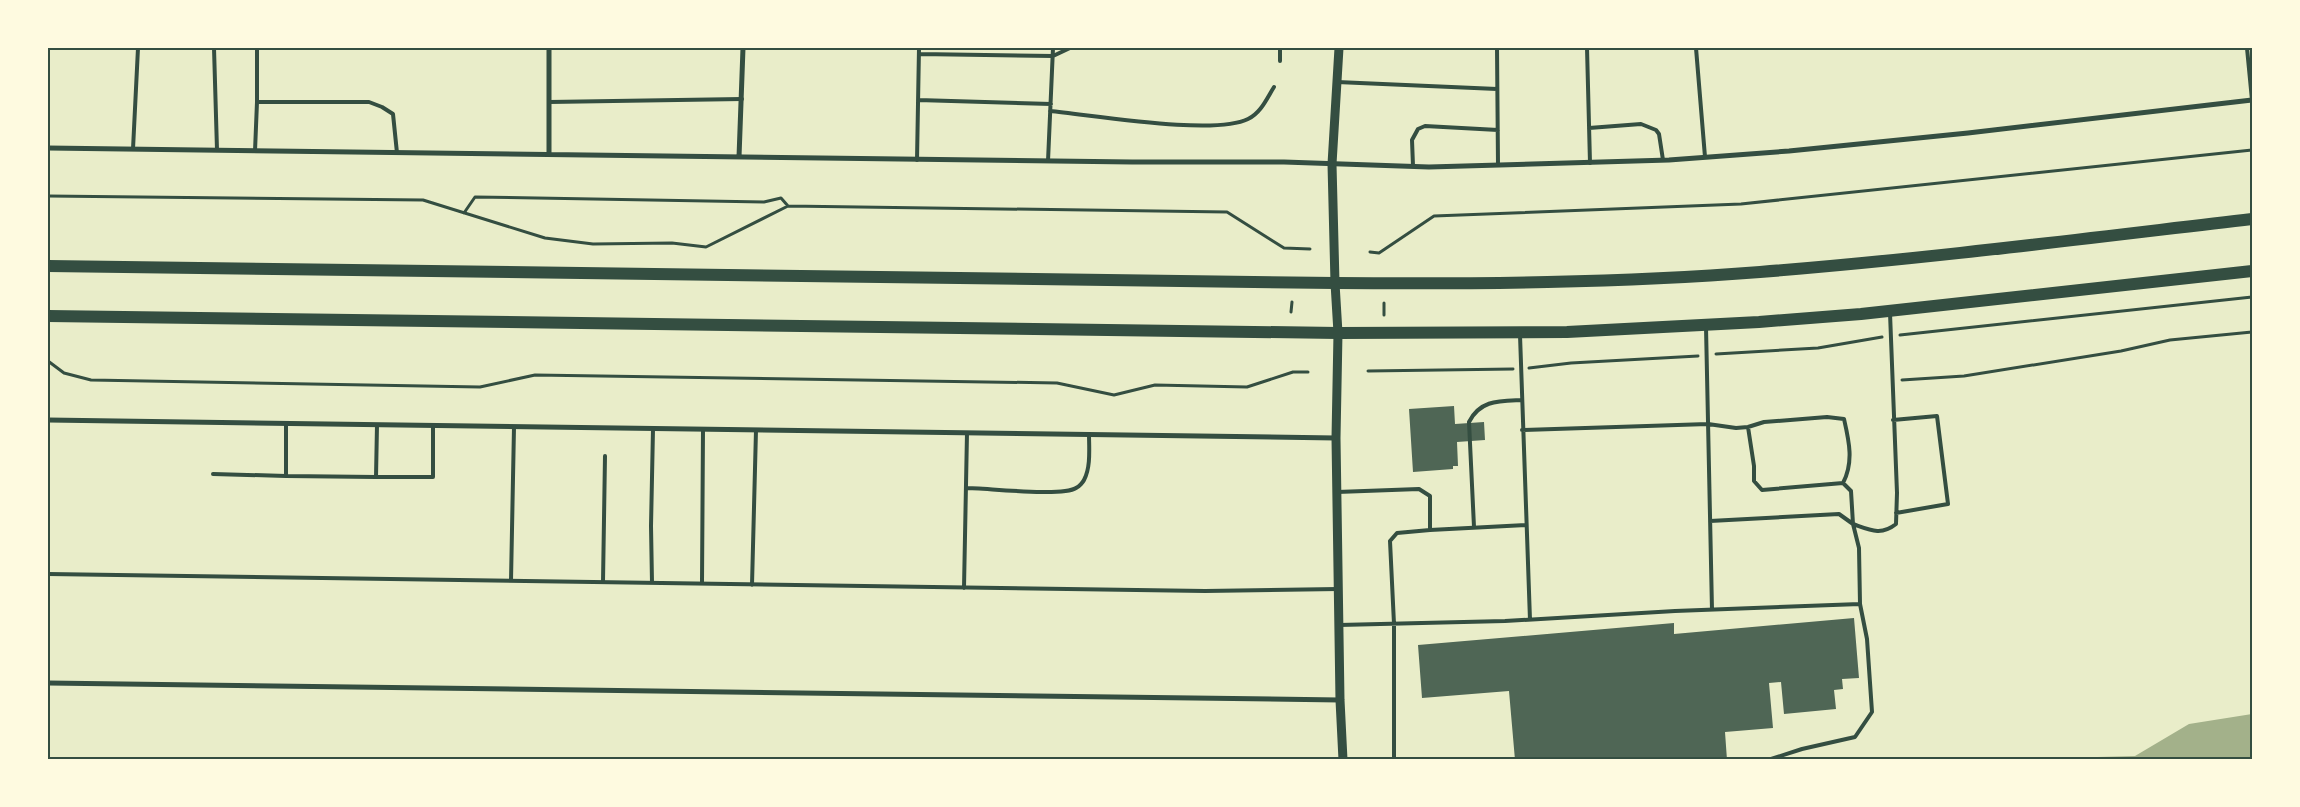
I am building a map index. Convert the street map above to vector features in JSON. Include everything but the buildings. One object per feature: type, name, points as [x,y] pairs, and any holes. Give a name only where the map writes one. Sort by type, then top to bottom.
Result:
[{"type":"main road","points":[[48,266],[1335,283],[1544,282],[1759,272],[1859,263],[2252,219]]},
{"type":"main road","points":[[48,316],[1338,333],[1520,333],[1706,325],[1890,311],[2252,271]]},
{"type":"street","points":[[549,48],[549,154]]},
{"type":"street","points":[[739,157],[743,48]]},
{"type":"street","points":[[1339,48],[1332,164],[1338,333],[1336,438],[1340,700],[1344,760]]},
{"type":"street","points":[[48,148],[917,160],[1284,162],[1413,166],[1590,163],[1789,151],[1968,133],[2252,100]]},
{"type":"street","points":[[48,420],[1336,438]]},
{"type":"street","points":[[48,683],[1340,700]]},
{"type":"lane","points":[[133,149],[138,48]]},
{"type":"lane","points":[[214,48],[217,150]]},
{"type":"lane","points":[[255,151],[257,48]]},
{"type":"lane","points":[[917,160],[919,48]]},
{"type":"lane","points":[[1048,161],[1053,48]]},
{"type":"lane","points":[[919,54],[1053,56],[1070,48]]},
{"type":"lane","points":[[1280,48],[1280,61]]},
{"type":"lane","points":[[1497,48],[1498,165]]},
{"type":"lane","points":[[1587,48],[1590,163]]},
{"type":"lane","points":[[1696,48],[1705,157]]},
{"type":"lane","points":[[2247,48],[2252,100]]},
{"type":"lane","points":[[1337,82],[1497,89]]},
{"type":"lane","points":[[1050,111],[1175,124],[1230,125],[1248,119],[1258,112],[1274,87]]},
{"type":"lane","points":[[549,102],[742,99]]},
{"type":"lane","points":[[918,100],[1051,104]]},
{"type":"lane","points":[[257,102],[369,102],[393,114],[398,153]]},
{"type":"lane","points":[[1589,128],[1641,124],[1648,126],[1659,134],[1663,160]]},
{"type":"lane","points":[[1413,166],[1412,140],[1418,128],[1425,126],[1498,130]]},
{"type":"lane","points":[[1710,521],[1839,514],[1853,524],[1877,533],[1888,530],[1896,524],[1890,311]]},
{"type":"lane","points":[[1706,325],[1712,610]]},
{"type":"lane","points":[[1520,333],[1530,620]]},
{"type":"lane","points":[[1474,527],[1469,422],[1476,411],[1488,403],[1521,400]]},
{"type":"lane","points":[[1522,430],[1708,424],[1748,427],[1764,422],[1828,416],[1844,419],[1850,449],[1849,473],[1843,483]]},
{"type":"lane","points":[[1893,420],[1937,416],[1948,504],[1896,513]]},
{"type":"lane","points":[[286,424],[286,476]]},
{"type":"lane","points":[[376,477],[377,425]]},
{"type":"lane","points":[[213,474],[433,477],[433,426]]},
{"type":"lane","points":[[511,581],[514,427]]},
{"type":"lane","points":[[1748,427],[1754,466],[1754,481],[1762,490],[1843,483],[1851,491],[1853,524],[1859,548],[1860,604],[1867,640],[1872,712],[1855,737],[1802,749],[1768,760]]},
{"type":"lane","points":[[652,583],[653,429]]},
{"type":"lane","points":[[702,584],[703,429]]},
{"type":"lane","points":[[752,585],[756,430]]},
{"type":"lane","points":[[964,588],[967,433]]},
{"type":"lane","points":[[966,488],[1046,491],[1067,491],[1077,488],[1084,481],[1087,470],[1089,434]]},
{"type":"lane","points":[[603,582],[605,456]]},
{"type":"lane","points":[[1337,492],[1419,489],[1430,496],[1430,530]]},
{"type":"lane","points":[[1394,760],[1394,624],[1390,541],[1397,533],[1526,525]]},
{"type":"lane","points":[[48,574],[1205,591],[1338,590]]},
{"type":"lane","points":[[1339,625],[1530,620],[1860,604]]},
{"type":"path","points":[[1370,252],[1379,253],[1434,216],[1741,204],[2252,150]]},
{"type":"path","points":[[48,196],[423,200],[545,238],[593,244],[672,243],[706,247],[788,206],[1227,212],[1284,248],[1310,249]]},
{"type":"path","points":[[464,213],[474,197],[764,202],[781,198],[788,206]]},
{"type":"path","points":[[1368,371],[1520,369],[1571,363],[1818,348],[1890,336],[2252,297]]},
{"type":"path","points":[[1291,312],[1292,302]]},
{"type":"path","points":[[1384,303],[1384,315]]},
{"type":"path","points":[[1892,381],[1964,376],[2122,351],[2170,340],[2252,332]]},
{"type":"path","points":[[48,362],[64,373],[91,380],[480,387],[535,376],[1057,383],[1114,395],[1155,385],[1247,387],[1293,372],[1308,372]]},
{"type":"shaded area","points":[[2252,714],[2252,759],[2026,759],[2135,756],[2189,724]]}]
